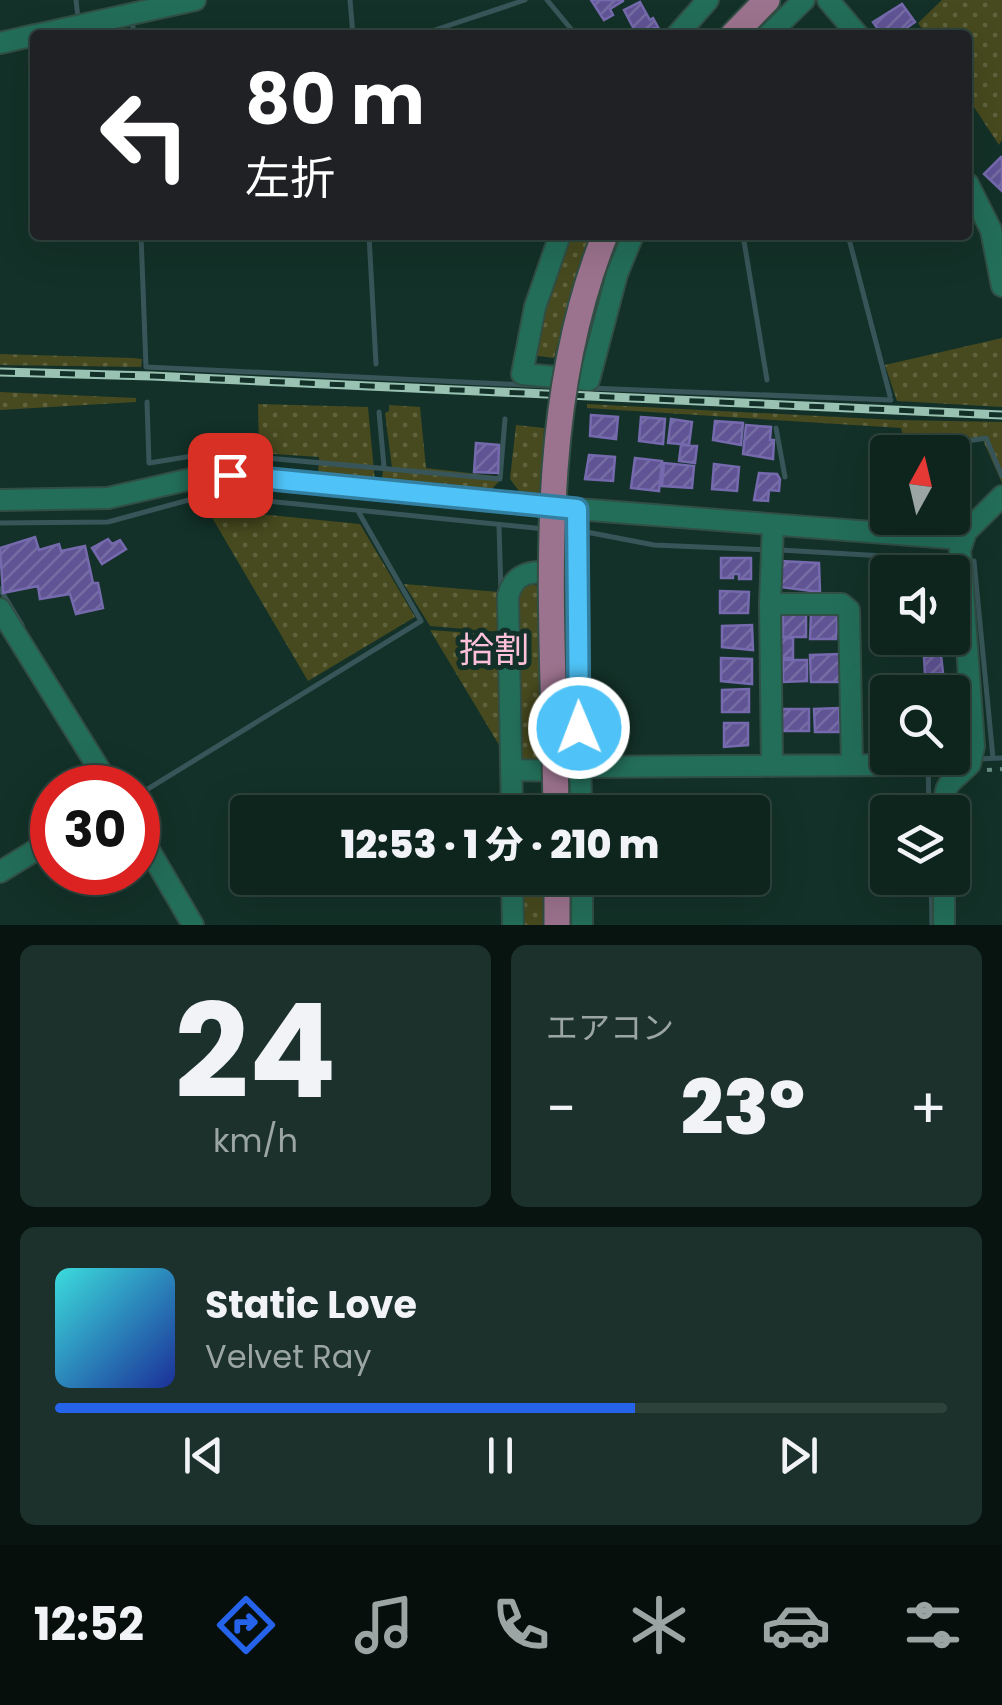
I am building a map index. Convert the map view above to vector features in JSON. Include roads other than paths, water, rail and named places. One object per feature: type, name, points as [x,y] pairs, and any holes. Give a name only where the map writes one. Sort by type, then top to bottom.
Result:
[{"type":"main road","points":[[739,29],[768,0]]},
{"type":"main road","points":[[556,795],[556,443],[574,327],[603,240]]},
{"type":"main road","points":[[556,895],[557,925]]},
{"type":"street","points":[[59,30],[195,0]]},
{"type":"street","points":[[681,30],[708,0]]},
{"type":"street","points":[[773,30],[804,0]]},
{"type":"street","points":[[828,0],[854,30]]},
{"type":"street","points":[[0,43],[30,36]]},
{"type":"street","points":[[972,192],[991,230],[1002,286]]},
{"type":"street","points":[[558,240],[535,307],[522,374],[589,380],[617,274],[631,240]]},
{"type":"street","points":[[0,500],[108,498],[179,481],[230,475],[577,523],[960,553]]},
{"type":"street","points":[[964,675],[960,553],[1002,496]]},
{"type":"street","points":[[577,523],[585,768],[582,795]]},
{"type":"street","points":[[772,540],[772,766]]},
{"type":"street","points":[[512,795],[510,586],[528,572],[576,573]]},
{"type":"street","points":[[770,604],[842,604],[848,610],[852,765]]},
{"type":"street","points":[[0,609],[97,765]]},
{"type":"street","points":[[512,770],[870,765]]},
{"type":"street","points":[[0,872],[30,854]]},
{"type":"street","points":[[160,869],[193,925]]},
{"type":"street","points":[[513,895],[514,925]]},
{"type":"street","points":[[582,895],[582,925]]},
{"type":"street","points":[[944,895],[944,925]]},
{"type":"waterway","points":[[76,0],[78,18]]},
{"type":"waterway","points":[[350,0],[353,30]]},
{"type":"waterway","points":[[435,30],[525,0]]},
{"type":"waterway","points":[[547,0],[572,30]]},
{"type":"waterway","points":[[141,240],[146,367]]},
{"type":"waterway","points":[[369,240],[376,364]]},
{"type":"waterway","points":[[744,240],[767,380]]},
{"type":"waterway","points":[[849,240],[890,396]]},
{"type":"waterway","points":[[146,367],[548,386]]},
{"type":"waterway","points":[[589,388],[891,400]]},
{"type":"waterway","points":[[147,402],[149,463],[211,453],[500,479],[505,419]]},
{"type":"waterway","points":[[379,412],[384,467]]},
{"type":"waterway","points":[[776,428],[785,477]]},
{"type":"waterway","points":[[970,441],[986,438],[1002,476]]},
{"type":"waterway","points":[[0,523],[108,522],[207,495],[545,529]]},
{"type":"waterway","points":[[160,781],[421,621],[358,511]]},
{"type":"waterway","points":[[499,526],[501,593]]},
{"type":"waterway","points":[[581,531],[654,545],[769,550]]},
{"type":"waterway","points":[[780,550],[870,555]]},
{"type":"waterway","points":[[970,561],[974,561],[993,758]]},
{"type":"waterway","points":[[0,589],[22,625]]},
{"type":"waterway","points":[[975,759],[1002,758]]},
{"type":"waterway","points":[[928,775],[929,795]]},
{"type":"waterway","points":[[931,895],[932,925]]},
{"type":"railway","points":[[0,372],[1002,415]]},
{"type":"district","name":"拾割","points":[[494,650]]}]
